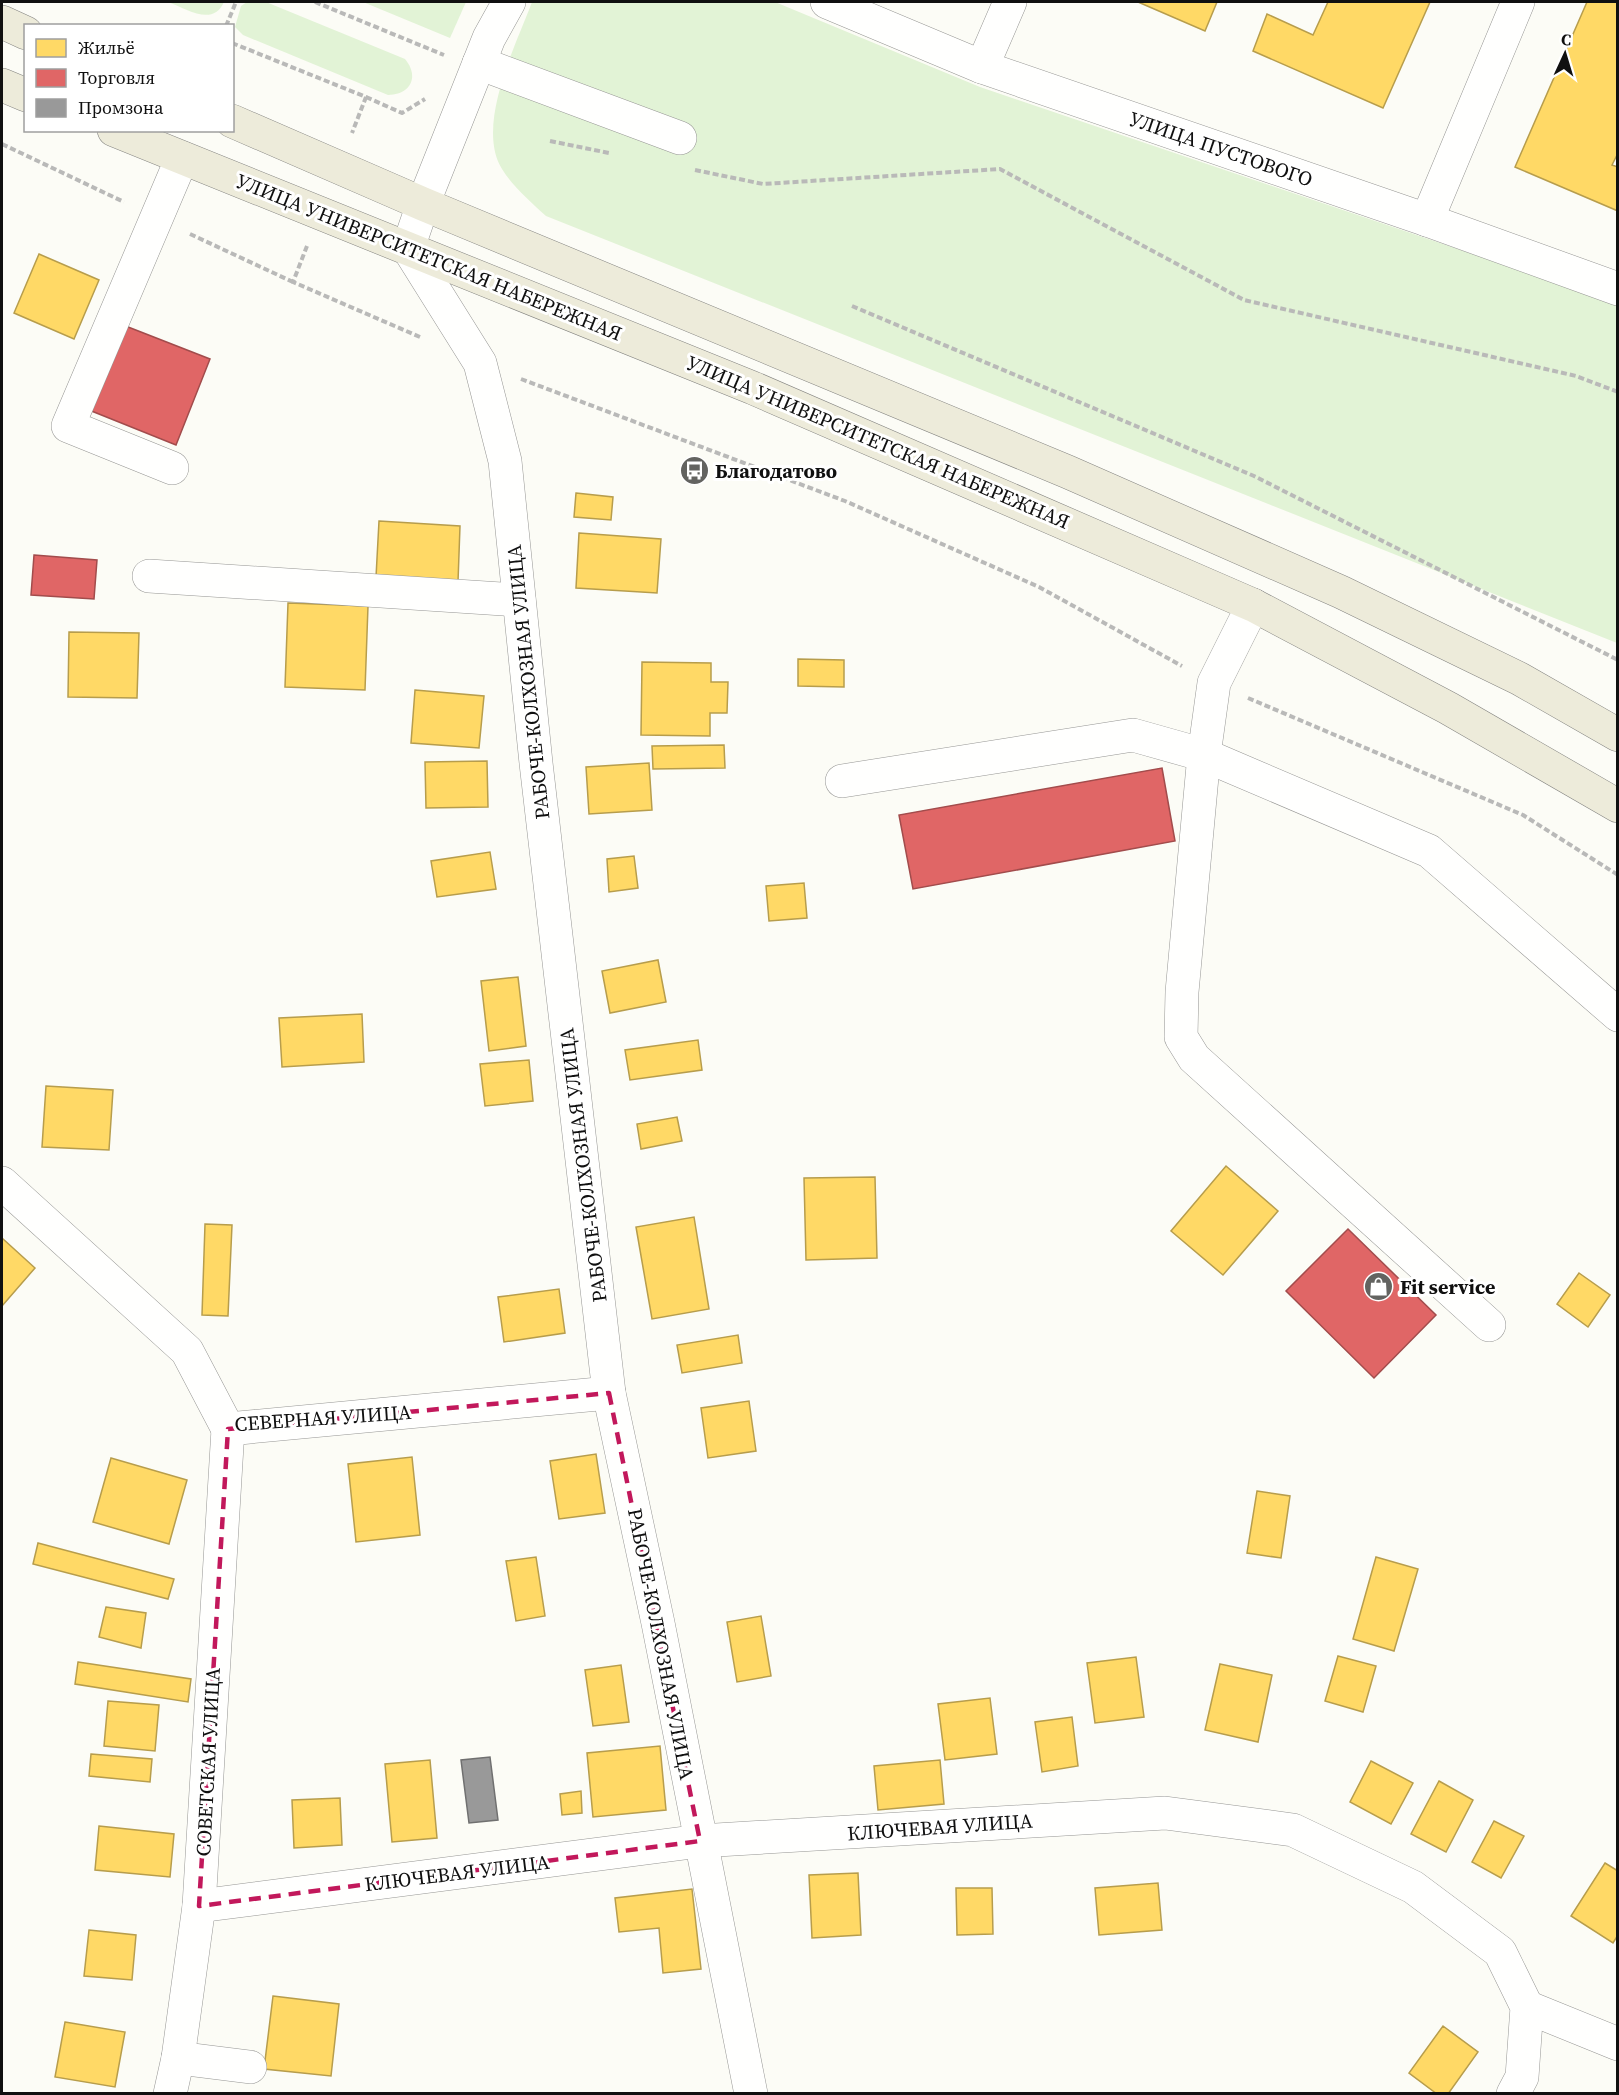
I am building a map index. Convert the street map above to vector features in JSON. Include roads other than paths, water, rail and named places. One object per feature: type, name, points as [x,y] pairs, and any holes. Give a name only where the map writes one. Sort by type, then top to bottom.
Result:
[{"type":"main road","points":[[2,22],[24,32]]},
{"type":"main road","points":[[2,85],[24,94]]},
{"type":"main road","points":[[234,122],[423,204],[1057,468],[1341,592],[1520,679],[1617,735]]},
{"type":"main road","name":"УЛИЦА УНИВЕРСИТЕТСКАЯ НАБЕРЕЖНАЯ","points":[[119,132],[753,388],[1253,605],[1448,708],[1617,806]]},
{"type":"street","points":[[408,248],[473,53],[497,2]]},
{"type":"street","points":[[473,53],[508,2]]},
{"type":"street","name":"УЛИЦА ПУСТОВОГО","points":[[826,2],[982,66],[1427,220],[1617,290]]},
{"type":"street","points":[[982,66],[1010,2]]},
{"type":"street","points":[[1427,220],[1518,2]]},
{"type":"street","points":[[473,53],[682,153]]},
{"type":"street","points":[[172,468],[68,426],[182,158]]},
{"type":"street","name":"РАБОЧЕ-КОЛХОЗНАЯ УЛИЦА","points":[[408,248],[480,363],[505,461],[536,763],[609,1394],[658,1623],[751,2094]]},
{"type":"street","points":[[149,576],[519,600]]},
{"type":"street","points":[[1253,605],[1214,683],[1204,755],[1182,992],[1181,1037],[1194,1058],[1490,1325]]},
{"type":"street","points":[[842,781],[1133,735],[1204,755],[1429,851],[1617,1015]]},
{"type":"street","name":"СЕВЕРНАЯ УЛИЦА","points":[[2,1182],[187,1351],[228,1429],[609,1394]]},
{"type":"street","name":"СОВЕТСКАЯ УЛИЦА","points":[[170,2094],[178,2058],[199,1906],[228,1429]]},
{"type":"street","name":"КЛЮЧЕВАЯ УЛИЦА","points":[[199,1906],[700,1841],[1165,1813],[1293,1830],[1413,1887],[1500,1952],[1527,2007]]},
{"type":"street","points":[[1513,2094],[1522,2077],[1527,2007],[1617,2044]]},
{"type":"street","points":[[178,2058],[250,2067]]},
{"type":"place","name":"Благодатово","points":[[694,471]]},
{"type":"place","name":"Fit service","points":[[1379,1287]]}]
